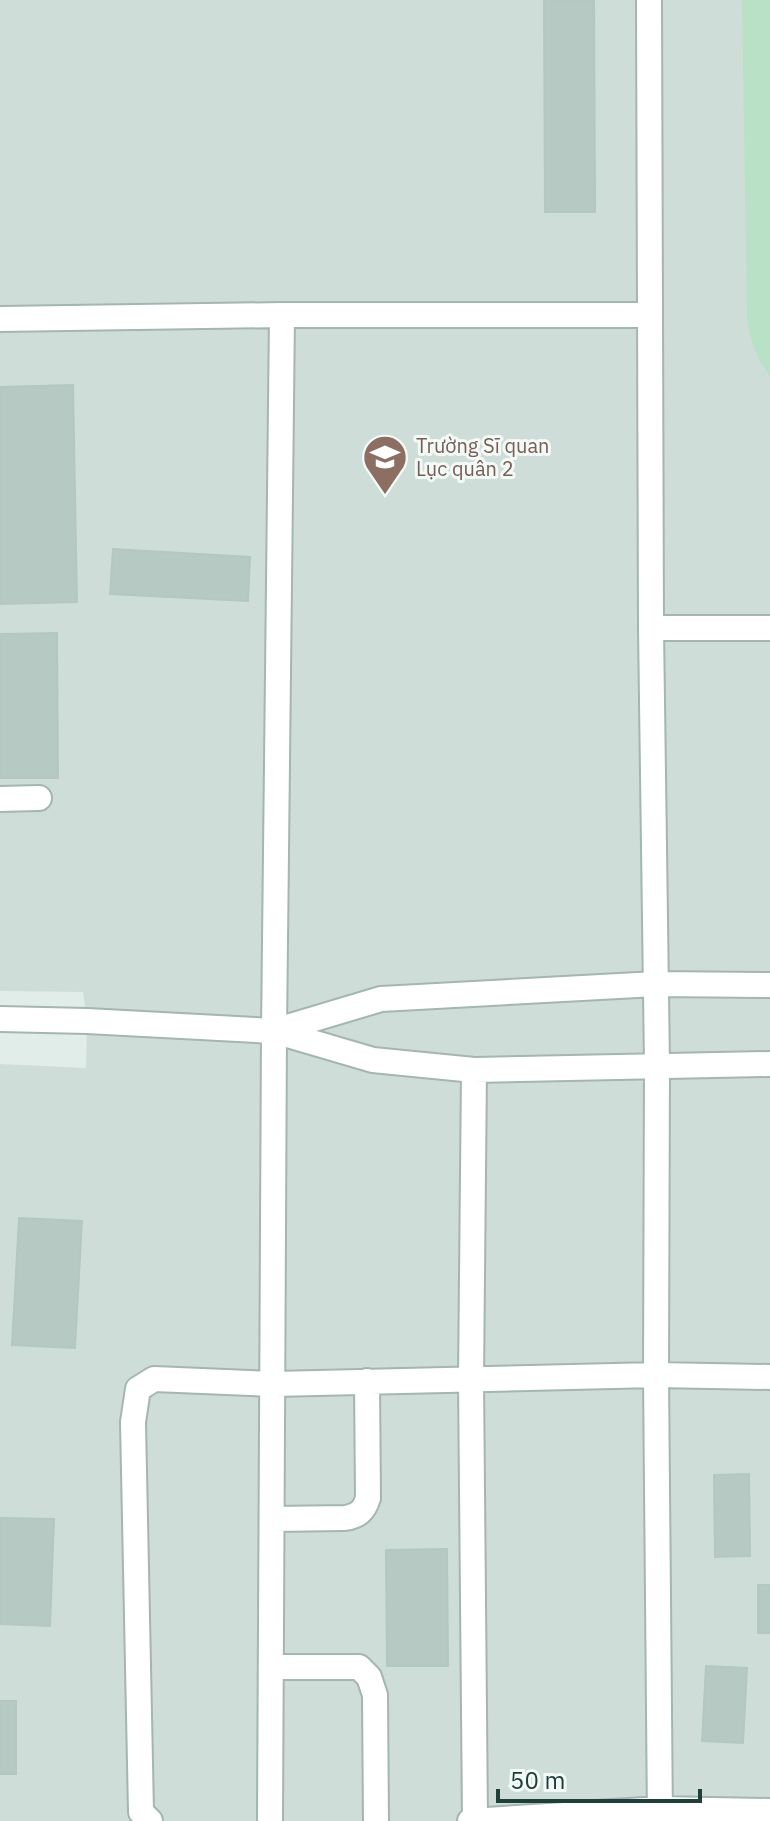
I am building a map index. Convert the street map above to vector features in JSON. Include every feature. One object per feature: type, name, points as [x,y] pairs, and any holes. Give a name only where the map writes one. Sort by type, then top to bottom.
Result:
[{"type":"street","points":[[649,0],[660,1815]]},
{"type":"street","points":[[270,1821],[282,315]]},
{"type":"street","points":[[0,319],[650,315]]},
{"type":"street","points":[[651,628],[770,628]]},
{"type":"street","points":[[0,799],[39,798]]},
{"type":"street","points":[[274,1031],[381,999],[656,984],[770,985]]},
{"type":"street","points":[[0,1019],[274,1031],[373,1060],[474,1070],[770,1064]]},
{"type":"street","points":[[474,1070],[471,1379],[473,1821],[770,1811]]},
{"type":"street","points":[[150,1821],[141,1812],[133,1422],[138,1389],[154,1379],[274,1384],[656,1375],[770,1377]]},
{"type":"street","points":[[273,1519],[355,1517],[366,1505],[367,1381]]},
{"type":"street","points":[[272,1667],[359,1667],[369,1677],[375,1695],[376,1821]]},
{"type":"shaded area","name":"Trường Sĩ quan Lục quân 2","points":[[0,0],[770,0],[770,1821],[0,1821],[0,1064],[86,1068],[87,1021],[83,992],[0,991]]},
{"type":"green space","points":[[742,0],[770,0],[770,376],[754,349],[747,318]]},
{"type":"building","points":[[544,0],[594,0],[595,212],[545,212]]},
{"type":"building","points":[[73,385],[77,602],[0,604],[0,387]]},
{"type":"building","points":[[113,549],[250,557],[248,601],[110,594]]},
{"type":"building","points":[[57,633],[58,778],[0,778],[0,634]]},
{"type":"building","points":[[19,1218],[82,1221],[75,1348],[12,1345]]},
{"type":"building","points":[[749,1474],[750,1556],[715,1557],[714,1475]]},
{"type":"building","points":[[0,1518],[54,1519],[50,1626],[0,1624]]},
{"type":"building","points":[[447,1549],[448,1666],[387,1666],[386,1550]]},
{"type":"building","points":[[758,1585],[770,1585],[770,1633],[758,1633]]},
{"type":"building","points":[[706,1666],[747,1668],[743,1743],[702,1741]]},
{"type":"building","points":[[0,1701],[16,1701],[16,1774],[0,1774]]},
{"type":"place","name":"Trường Sĩ quan Lục quân 2","points":[[385,496]]}]
